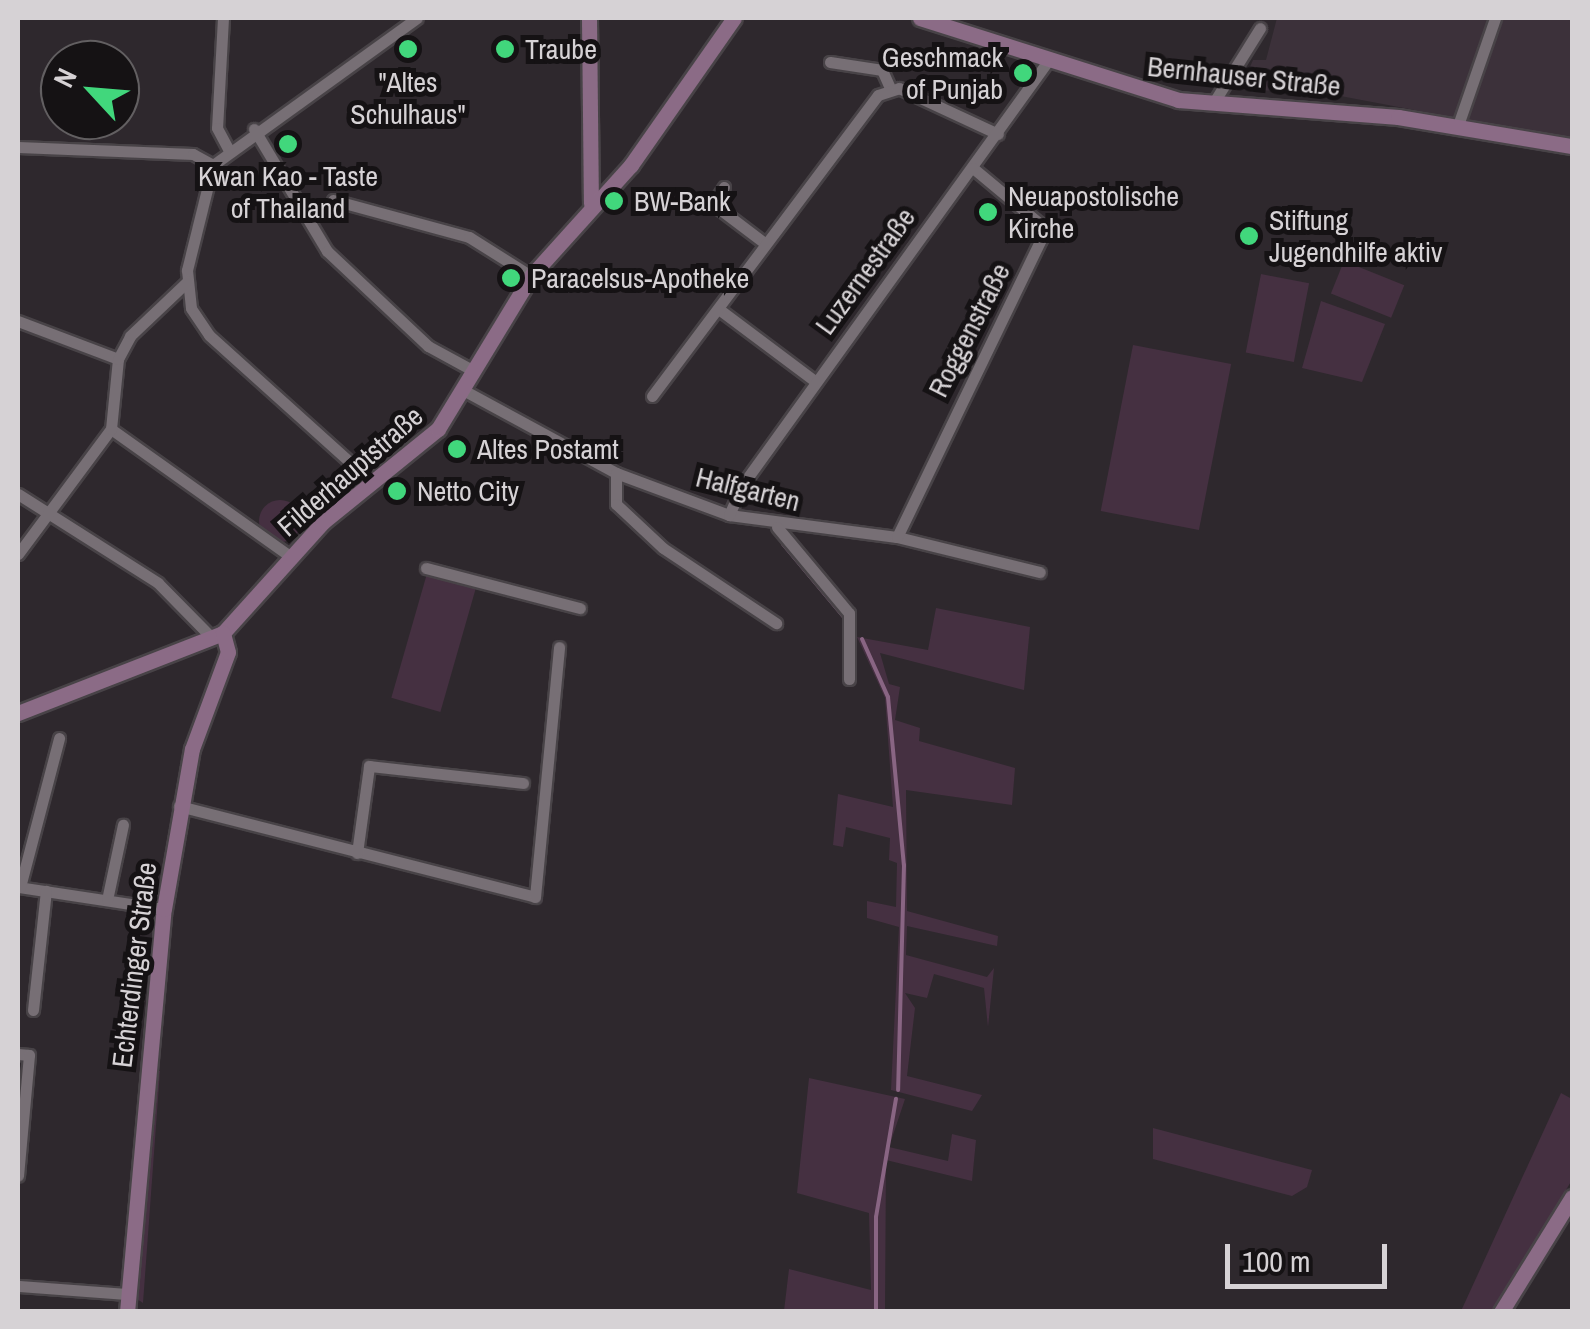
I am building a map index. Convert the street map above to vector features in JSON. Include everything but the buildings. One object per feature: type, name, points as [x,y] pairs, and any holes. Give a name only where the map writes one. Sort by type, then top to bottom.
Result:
[{"type":"main road","points":[[590,18],[586,94],[596,171],[591,203]]},
{"type":"main road","name":"Filderhauptstraße","points":[[18,713],[218,636],[290,556],[438,429],[530,276],[591,203],[620,177],[734,18]]},
{"type":"main road","name":"Bernhauser Straße","points":[[920,18],[1150,94],[1456,128],[1572,146]]},
{"type":"main road","points":[[596,171],[620,177]]},
{"type":"main road","name":"Echterdinger Straße","points":[[127,1312],[164,909],[179,806],[228,652],[218,636]]},
{"type":"main road","points":[[1501,1312],[1572,1196]]},
{"type":"street","points":[[223,18],[218,128],[228,149]]},
{"type":"street","points":[[372,482],[209,336],[187,282],[213,166],[254,129],[417,18]]},
{"type":"street","points":[[1456,128],[1495,18]]},
{"type":"street","points":[[1214,102],[1260,28]]},
{"type":"street","name":"Luzernestraße","points":[[729,515],[815,381],[1048,61]]},
{"type":"street","points":[[830,62],[882,70],[890,88],[998,134]]},
{"type":"street","points":[[652,396],[720,310],[762,241],[890,88]]},
{"type":"street","points":[[254,129],[327,252],[428,346],[474,371]]},
{"type":"street","points":[[18,147],[193,154],[213,166]]},
{"type":"street","name":"Roggenstraße","points":[[897,536],[1041,238],[1040,223],[972,168]]},
{"type":"street","points":[[724,188],[713,204],[762,241]]},
{"type":"street","points":[[333,200],[470,237],[530,276]]},
{"type":"street","points":[[18,554],[111,429],[118,359],[166,293],[187,282]]},
{"type":"street","points":[[720,310],[815,381]]},
{"type":"street","points":[[18,321],[118,359]]},
{"type":"street","name":"Halfgarten","points":[[464,391],[616,474],[729,515],[777,527],[897,536],[1040,572]]},
{"type":"street","points":[[111,429],[290,556]]},
{"type":"street","points":[[616,474],[610,491],[639,526],[776,623]]},
{"type":"street","points":[[18,494],[51,509],[170,593],[218,636]]},
{"type":"street","points":[[777,527],[849,613],[849,679]]},
{"type":"street","points":[[426,568],[580,608]]},
{"type":"street","points":[[179,806],[527,900],[539,891],[559,647]]},
{"type":"street","points":[[58,738],[19,887],[164,909]]},
{"type":"street","points":[[357,853],[369,766],[523,783]]},
{"type":"street","points":[[107,900],[123,825]]},
{"type":"street","points":[[33,1010],[46,890]]},
{"type":"street","points":[[18,1176],[23,1054]]},
{"type":"street","points":[[18,1286],[128,1294]]},
{"type":"shaded area","points":[[1277,18],[1572,18],[1572,140],[1330,94],[1240,89],[1253,60],[1266,60]]},
{"type":"shaded area","points":[[1344,261],[1404,285],[1391,318],[1331,293]]},
{"type":"shaded area","points":[[1261,274],[1309,283],[1294,362],[1246,353]]},
{"type":"shaded area","points":[[1321,301],[1385,324],[1362,382],[1302,368]]},
{"type":"shaded area","points":[[1133,345],[1231,364],[1199,530],[1101,511]]},
{"type":"shaded area","points":[[280,500],[295,506],[301,521],[295,536],[280,542],[265,536],[259,521],[265,506]]},
{"type":"shaded area","points":[[428,570],[477,584],[440,712],[391,698]]},
{"type":"shaded area","points":[[936,608],[1030,627],[1024,690],[880,653],[889,684],[900,687],[895,720],[920,728],[919,741],[1015,768],[1012,805],[906,790],[907,911],[998,936],[997,946],[907,926],[906,955],[987,977],[994,968],[988,1027],[984,988],[934,974],[927,998],[905,993],[915,1008],[907,1076],[982,1095],[972,1111],[891,1090],[899,927],[867,918],[867,901],[896,907],[897,863],[889,860],[890,838],[846,827],[843,847],[833,845],[838,794],[893,807],[885,698],[857,637],[928,650]]},
{"type":"shaded area","points":[[153,1071],[160,1071],[143,1303],[134,1297]]},
{"type":"shaded area","points":[[809,1078],[905,1099],[889,1147],[948,1161],[952,1134],[976,1140],[972,1181],[886,1160],[885,1311],[784,1311],[789,1269],[871,1290],[869,1213],[797,1193]]},
{"type":"shaded area","points":[[1561,1093],[1572,1099],[1572,1180],[1492,1311],[1461,1311]]},
{"type":"shaded area","points":[[1153,1128],[1312,1170],[1307,1187],[1292,1196],[1153,1159]]},
{"type":"waterway","points":[[783,544],[844,617]]},
{"type":"waterway","points":[[862,639],[888,697],[904,865],[898,1090]]},
{"type":"waterway","points":[[876,1312],[876,1217],[896,1099]]},
{"type":"place","name":"\"Altes Schulhaus\"","points":[[408,49]]},
{"type":"place","name":"Traube","points":[[505,49]]},
{"type":"place","name":"Geschmack of Punjab","points":[[1023,73]]},
{"type":"place","name":"Kwan Kao - Taste of Thailand","points":[[288,144]]},
{"type":"place","name":"BW-Bank","points":[[614,201]]},
{"type":"place","name":"Neuapostolische Kirche","points":[[988,212]]},
{"type":"place","name":"Stiftung Jugendhilfe aktiv","points":[[1249,236]]},
{"type":"place","name":"Paracelsus-Apotheke","points":[[511,278]]},
{"type":"place","name":"Altes Postamt","points":[[457,449]]},
{"type":"place","name":"Netto City","points":[[397,491]]}]
